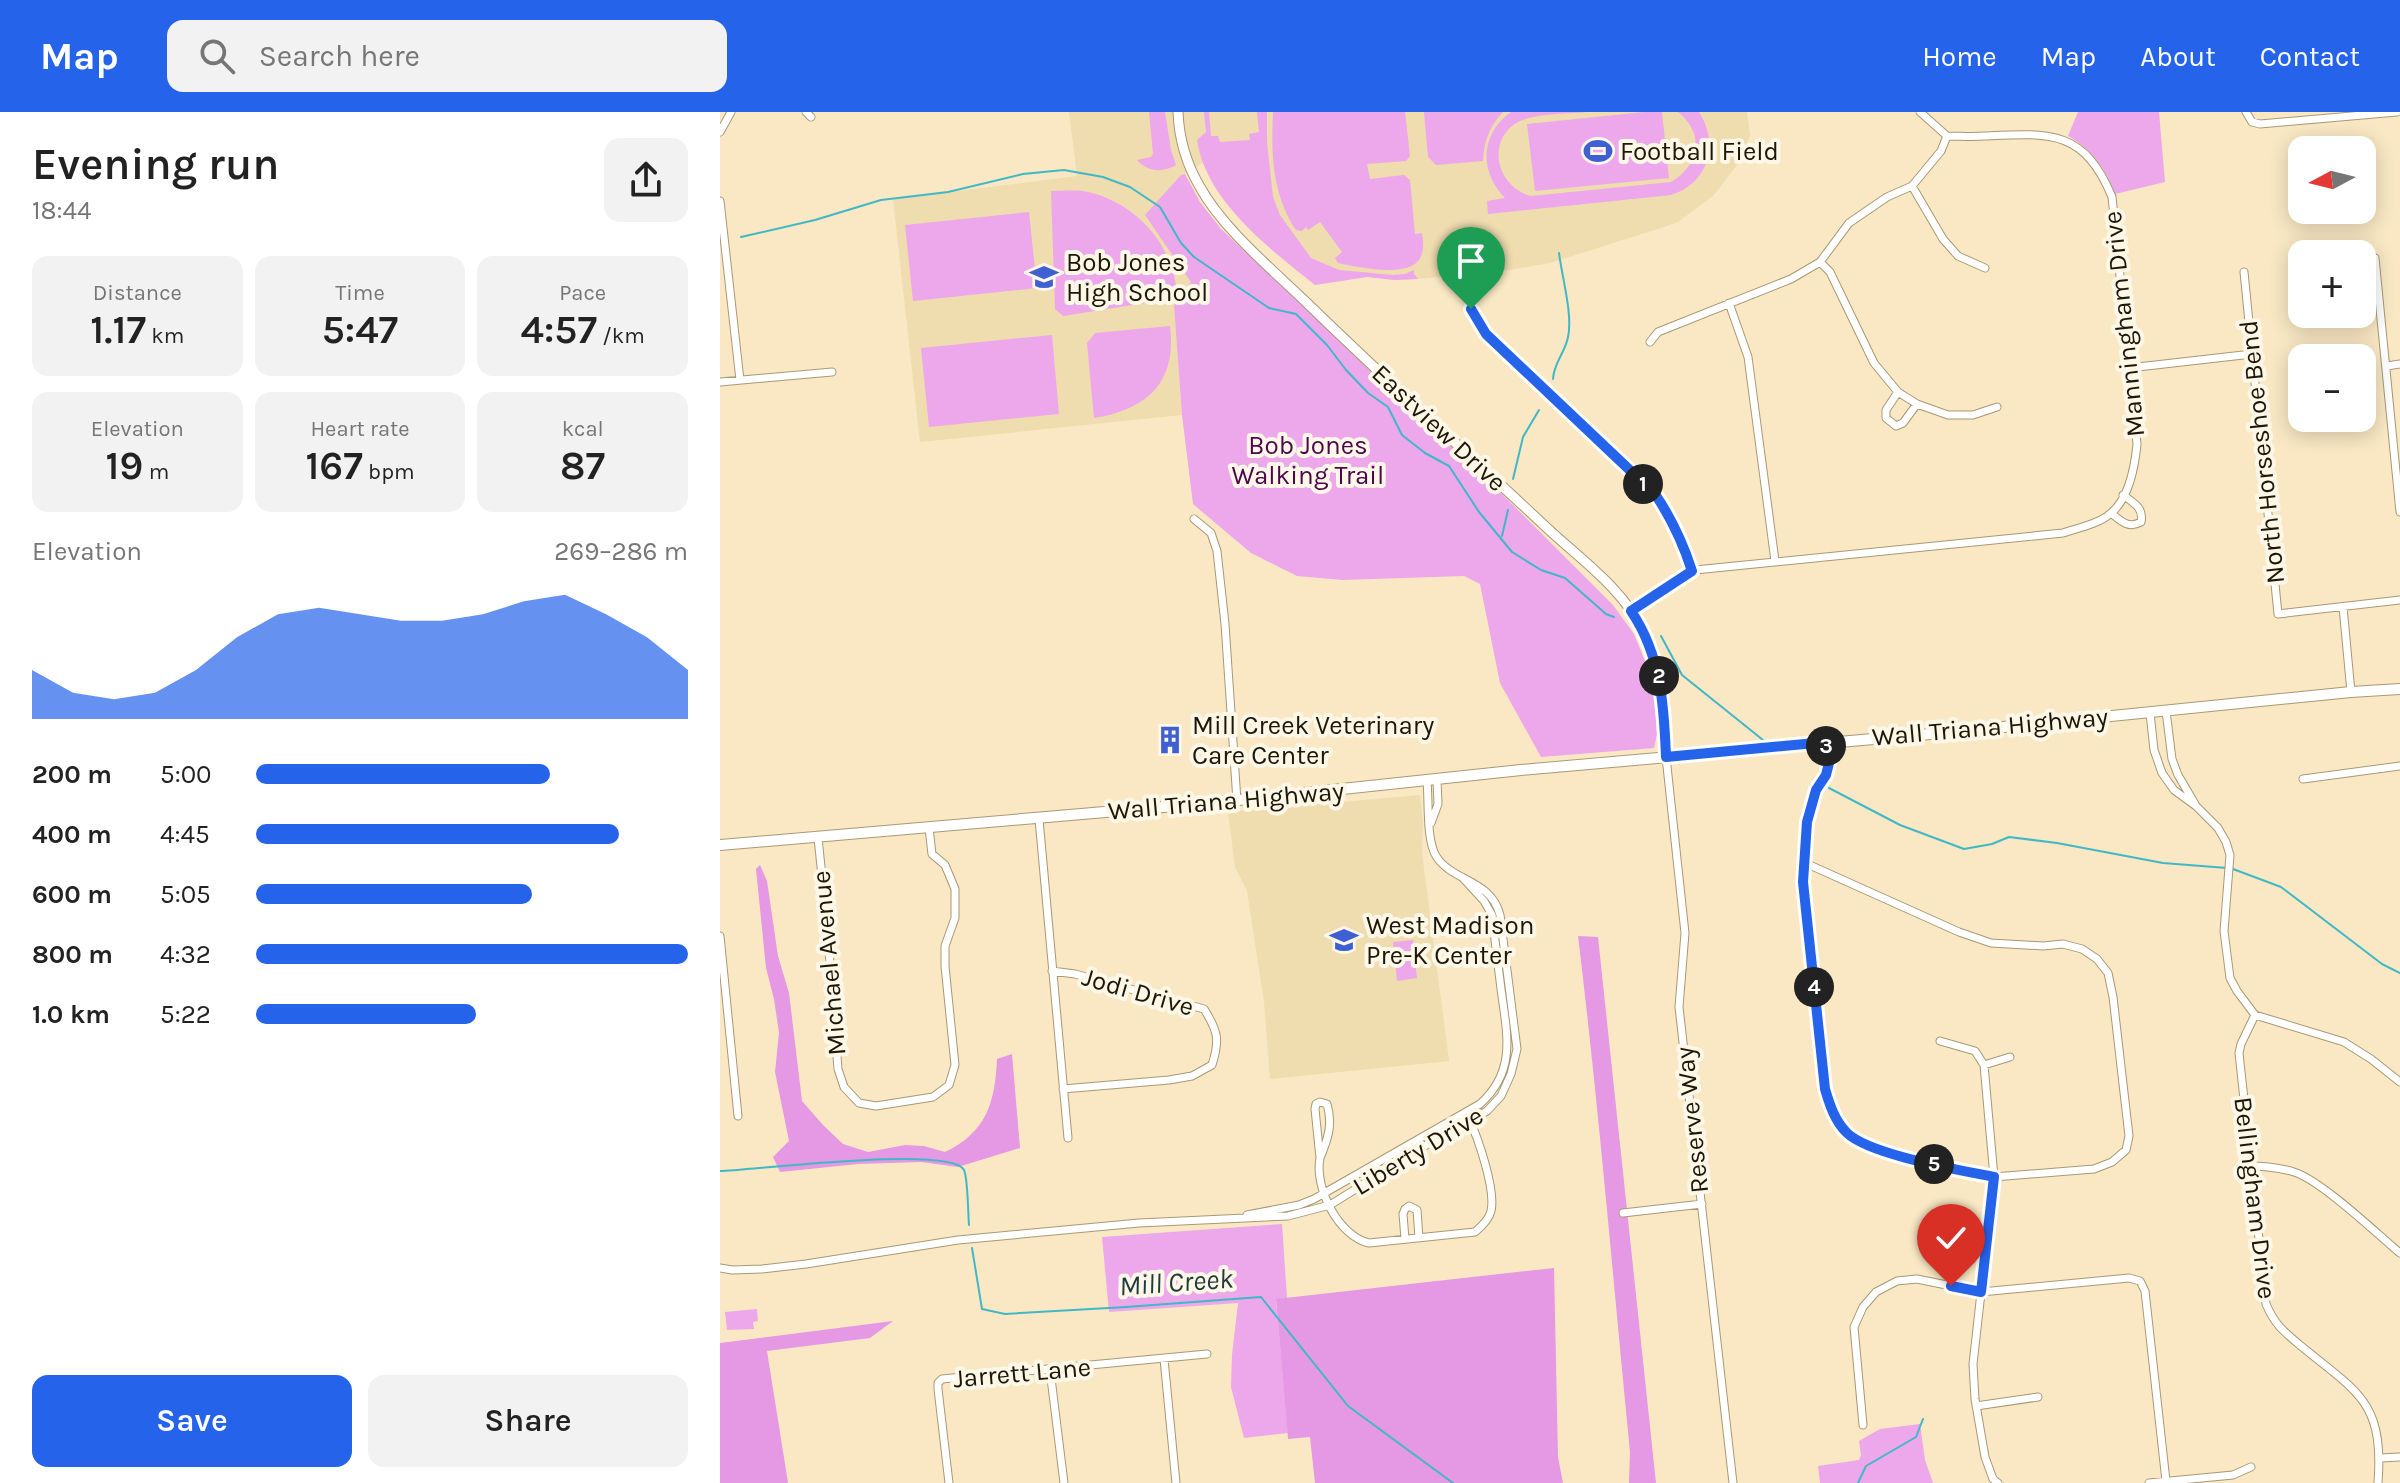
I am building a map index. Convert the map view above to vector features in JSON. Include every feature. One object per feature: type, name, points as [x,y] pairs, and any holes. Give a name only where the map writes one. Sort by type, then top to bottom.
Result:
[{"type":"main road","name":"Wall Triana Highway","points":[[720,845],[1237,801],[1666,757],[2400,689]]},
{"type":"street","points":[[720,132],[731,112]]},
{"type":"street","name":"Eastview Drive","points":[[1178,112],[1182,142],[1199,186],[1244,242],[1420,412],[1618,593],[1644,632],[1659,672],[1666,757]]},
{"type":"street","points":[[1650,342],[1658,332],[1791,279],[1820,262],[1849,223],[1877,203],[1912,186],[1941,151],[1947,136],[1920,112]]},
{"type":"street","points":[[2246,112],[2252,122],[2260,124],[2397,112]]},
{"type":"street","name":"Manningham Drive","points":[[1947,136],[2041,134],[2067,141],[2089,156],[2103,176],[2112,197],[2137,444],[2134,472],[2111,513]]},
{"type":"street","points":[[1912,186],[1943,239],[1958,256],[1985,268]]},
{"type":"street","points":[[720,201],[740,380]]},
{"type":"street","points":[[1820,262],[1830,272],[1874,363],[1898,392],[1917,404],[1948,415],[1973,415],[1997,407]]},
{"type":"street","points":[[2376,267],[2400,512]]},
{"type":"street","name":"North Horseshoe Bend","points":[[2244,272],[2278,614],[2343,607]]},
{"type":"street","points":[[1729,303],[1748,357],[1775,561]]},
{"type":"street","points":[[1471,309],[1486,334],[1655,494],[1675,527],[1692,571]]},
{"type":"street","points":[[2129,368],[2252,354]]},
{"type":"street","points":[[2387,366],[2400,364]]},
{"type":"street","points":[[720,382],[832,372]]},
{"type":"street","points":[[1898,392],[1886,410],[1886,418],[1891,423],[1896,426],[1903,423],[1917,404]]},
{"type":"street","points":[[1631,611],[1692,571],[1717,566],[2063,533],[2111,513],[2134,526],[2141,522],[2140,508],[2123,495]]},
{"type":"street","points":[[1194,519],[1211,533],[1217,551],[1237,801]]},
{"type":"street","points":[[2351,692],[2343,607],[2400,600]]},
{"type":"street","points":[[2166,711],[2172,759],[2196,806]]},
{"type":"street","points":[[2150,713],[2154,750],[2162,773],[2179,794],[2218,828],[2226,842],[2230,855],[2224,931],[2230,978],[2237,991],[2255,1015],[2344,1042],[2400,1082]]},
{"type":"street","points":[[1803,862],[1959,932],[1991,943],[2063,944],[2082,949],[2097,959],[2108,973],[2113,997],[2129,1136],[2126,1150],[2112,1162],[2094,1169],[1994,1177],[1861,1144],[1846,1132],[1833,1115],[1825,1089],[1803,882],[1803,862],[1807,822],[1816,790],[1826,775],[1829,763],[1826,742]]},
{"type":"street","name":"Reserve Way","points":[[1666,757],[1685,933],[1679,1007],[1733,1483]]},
{"type":"street","points":[[2303,779],[2400,766]]},
{"type":"street","name":"Liberty Drive","points":[[1237,1218],[1299,1205],[1325,1194],[1480,1104],[1493,1092],[1502,1073],[1508,1045],[1492,915],[1484,901],[1461,876],[1437,857],[1430,825],[1438,804],[1432,780]]},
{"type":"street","points":[[1039,819],[1068,1138]]},
{"type":"street","name":"Michael Avenue","points":[[818,838],[838,1069],[844,1087],[859,1103],[876,1106],[933,1097],[949,1085],[955,1065],[945,966],[945,946],[955,918],[955,889],[945,865],[932,854],[929,828]]},
{"type":"street","name":"Liberty Drive","points":[[720,1268],[732,1270],[806,1264],[958,1240],[1139,1223],[1288,1216],[1330,1205],[1487,1111],[1501,1096],[1511,1074],[1517,1049],[1498,908],[1485,890],[1461,876]]},
{"type":"street","points":[[720,936],[738,1116]]},
{"type":"street","name":"Jodi Drive","points":[[1052,971],[1075,974],[1204,1009],[1214,1025],[1219,1045],[1212,1065],[1192,1076],[1063,1089]]},
{"type":"street","name":"Bellingham Drive","points":[[2255,1015],[2239,1053],[2266,1304],[2273,1322],[2349,1384],[2365,1402],[2375,1423],[2380,1458],[2378,1483]]},
{"type":"street","points":[[1940,1041],[1975,1051],[1984,1065],[1994,1177],[1973,1364],[1985,1457],[1993,1479],[1998,1483]]},
{"type":"street","points":[[1984,1065],[2010,1057]]},
{"type":"street","points":[[1320,1158],[1315,1109],[1320,1102],[1327,1104],[1331,1125],[1317,1169],[1340,1224],[1360,1241],[1369,1243],[1475,1232],[1483,1226],[1491,1212],[1485,1160],[1466,1112]]},
{"type":"street","points":[[2250,1166],[2268,1166],[2297,1173],[2318,1186],[2400,1253]]},
{"type":"street","points":[[1623,1213],[1702,1204]]},
{"type":"street","points":[[1405,1239],[1403,1214],[1409,1206],[1417,1210],[1419,1238]]},
{"type":"street","points":[[1863,1425],[1854,1327],[1863,1307],[1876,1292],[1897,1281],[1917,1279],[1981,1292],[2129,1278],[2140,1281],[2145,1291],[2166,1481]]},
{"type":"street","name":"Jarrett Lane","points":[[949,1483],[938,1389],[942,1379],[1207,1354]]},
{"type":"street","points":[[1164,1359],[1176,1483]]},
{"type":"street","points":[[1050,1370],[1064,1483]]},
{"type":"street","points":[[1976,1406],[2038,1397]]},
{"type":"street","points":[[2380,1458],[2400,1457]]},
{"type":"street","points":[[2149,1483],[2233,1475],[2251,1467]]},
{"type":"shaded area","name":"Bob Jones High School","points":[[1069,112],[1747,112],[1750,135],[1737,165],[1714,195],[1678,222],[1664,227],[1550,263],[1509,270],[1418,279],[1367,277],[1315,285],[1264,240],[1206,161],[1181,176],[1191,282],[1174,306],[1182,415],[920,442],[893,199],[1077,176]]},
{"type":"shaded area","name":"West Madison Pre-K Center","points":[[1420,795],[1422,853],[1449,1061],[1270,1079],[1264,1002],[1247,891],[1235,867],[1228,812]]},
{"type":"shaded area","points":[[760,865],[767,881],[778,956],[789,993],[802,1101],[823,1125],[843,1144],[868,1152],[905,1145],[945,1152],[971,1135],[979,1125],[991,1102],[997,1059],[1012,1054],[1020,1148],[958,1167],[921,1162],[858,1164],[780,1172],[773,1157],[789,1141],[775,1072],[779,1033],[766,968],[756,869]]},
{"type":"shaded area","points":[[1578,936],[1598,937],[1656,1483],[1629,1483],[1630,1452]]},
{"type":"shaded area","points":[[1554,1268],[1558,1457],[1563,1483],[1315,1483],[1310,1437],[1288,1439],[1276,1299]]},
{"type":"shaded area","points":[[893,1321],[870,1338],[767,1351],[788,1483],[720,1483],[720,1343]]},
{"type":"green space","points":[[1149,112],[1165,112],[1176,165],[1171,168],[1151,169],[1137,160],[1153,154]]},
{"type":"green space","points":[[1204,112],[1209,112],[1211,136],[1218,136],[1220,142],[1250,140],[1249,134],[1259,132],[1257,112],[1267,112],[1273,197],[1280,215],[1311,258],[1339,270],[1393,275],[1414,270],[1418,279],[1367,277],[1315,285],[1242,222],[1213,183],[1197,140],[1206,132]]},
{"type":"green space","points":[[1273,112],[1405,112],[1410,156],[1406,161],[1367,164],[1370,179],[1404,175],[1410,180],[1415,234],[1422,233],[1423,240],[1423,251],[1417,262],[1398,270],[1338,263],[1335,258],[1342,252],[1320,222],[1308,230],[1306,227],[1302,231],[1296,230],[1282,202],[1275,173]]},
{"type":"green space","points":[[1424,112],[1503,112],[1488,135],[1483,161],[1436,165],[1428,157]]},
{"type":"green space","points":[[1511,112],[1588,112],[1533,117],[1518,122],[1501,140],[1499,163],[1503,174],[1519,191],[1531,196],[1671,182],[1688,167],[1696,148],[1692,129],[1678,112],[1699,112],[1709,137],[1707,161],[1694,182],[1671,195],[1488,214],[1487,201],[1505,198],[1487,165],[1489,142],[1493,131]]},
{"type":"green space","name":"Football Field","points":[[1662,112],[1669,178],[1535,191],[1527,124]]},
{"type":"green space","points":[[2078,112],[2159,112],[2165,182],[2115,194],[2097,160],[2068,136]]},
{"type":"green space","name":"Bob Jones Walking Trail","points":[[1185,174],[1200,202],[1221,229],[1492,484],[1613,605],[1634,634],[1647,666],[1655,695],[1657,734],[1654,748],[1541,757],[1500,683],[1480,584],[1464,576],[1342,580],[1297,576],[1251,553],[1193,504],[1182,415],[1174,306],[1191,282],[1145,215]]},
{"type":"green space","points":[[1051,191],[1082,191],[1101,196],[1135,215],[1149,228],[1169,260],[1177,298],[1063,316],[1055,309]]},
{"type":"green space","points":[[1029,212],[1037,288],[913,301],[905,225]]},
{"type":"green space","points":[[1170,326],[1169,363],[1154,390],[1129,408],[1094,418],[1087,343],[1095,333]]},
{"type":"green space","points":[[1052,335],[1059,414],[929,427],[921,348]]},
{"type":"green space","points":[[1413,940],[1417,978],[1397,981],[1393,942]]},
{"type":"green space","points":[[1282,1224],[1287,1298],[1276,1300],[1288,1433],[1244,1438],[1231,1387],[1238,1303],[1109,1312],[1102,1237]]},
{"type":"green space","points":[[757,1309],[758,1321],[753,1322],[754,1329],[727,1330],[725,1312]]},
{"type":"green space","points":[[1920,1424],[1925,1460],[1933,1483],[1820,1483],[1818,1466],[1859,1460],[1859,1441],[1880,1429]]},
{"type":"waterway","points":[[741,237],[815,220],[881,200],[948,192],[1023,174],[1064,170],[1103,177],[1130,187],[1160,207],[1181,243],[1194,257],[1269,308],[1296,314],[1368,393],[1388,407],[1402,435],[1449,466],[1479,512],[1512,552],[1541,570],[1565,578],[1606,614],[1614,617]]},
{"type":"waterway","points":[[1553,379],[1567,343],[1569,328],[1559,253]]},
{"type":"waterway","points":[[1513,479],[1523,437],[1539,410]]},
{"type":"waterway","points":[[1502,536],[1508,510]]},
{"type":"waterway","points":[[1661,636],[1682,675],[1763,740]]},
{"type":"waterway","points":[[1829,788],[1900,825],[1964,849],[2009,837],[2163,863],[2227,868]]},
{"type":"waterway","points":[[2233,869],[2281,887],[2382,964],[2400,973]]},
{"type":"waterway","name":"Mill Creek","points":[[720,1171],[890,1159],[951,1163],[964,1170],[969,1225]]},
{"type":"waterway","name":"Mill Creek","points":[[972,1248],[982,1309],[1005,1314],[1261,1297],[1348,1406],[1453,1483]]},
{"type":"waterway","points":[[1858,1483],[1866,1466],[1916,1437],[1923,1419]]},
{"type":"place","name":"Football Field","points":[[1598,151]]},
{"type":"place","name":"Bob Jones High School","points":[[1044,277]]},
{"type":"place","name":"Mill Creek Veterinary Care Center","points":[[1170,740]]},
{"type":"place","name":"West Madison Pre-K Center","points":[[1344,940]]},
{"type":"route","points":[[1471,309],[1486,334],[1655,494],[1682,541],[1692,571],[1631,611],[1644,632],[1659,672],[1666,757],[1826,742],[1829,763],[1826,775],[1816,790],[1807,822],[1803,862],[1825,1089],[1833,1115],[1846,1132],[1861,1144],[1994,1177],[1981,1292],[1951,1286]]}]
